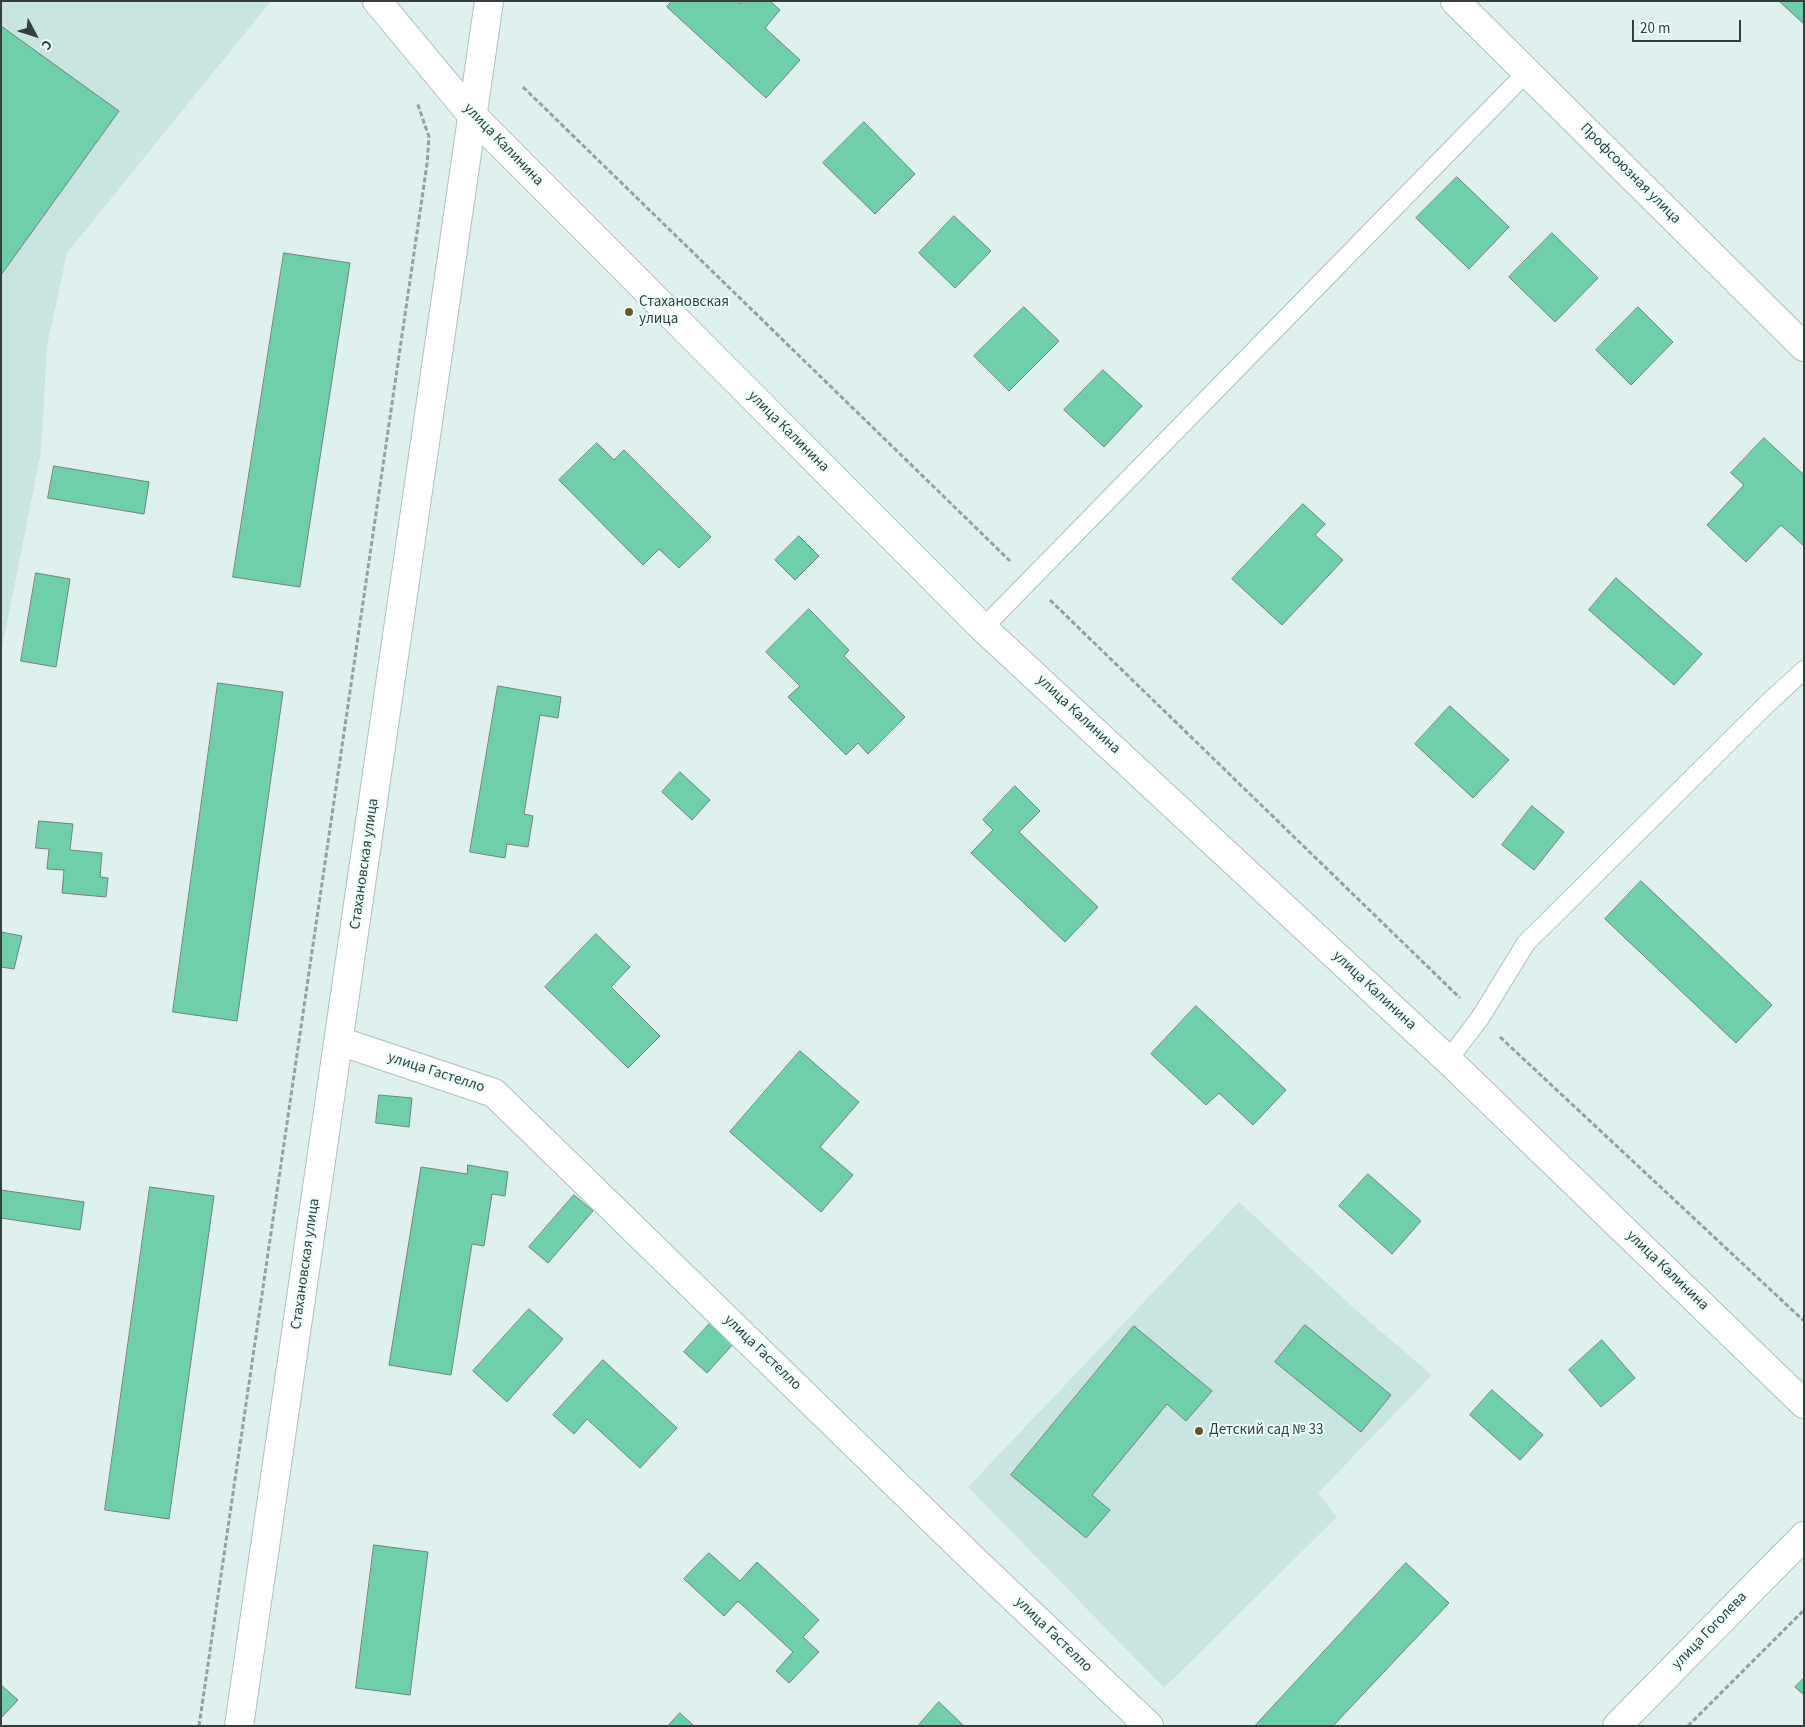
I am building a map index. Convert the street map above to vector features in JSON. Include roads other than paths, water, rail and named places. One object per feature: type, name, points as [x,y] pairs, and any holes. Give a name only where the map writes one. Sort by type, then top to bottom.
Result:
[{"type":"street","name":"улица Калинина","points":[[377,1],[471,114],[983,628],[1448,1060],[1804,1404]]},
{"type":"street","name":"Стахановская улица","points":[[239,1726],[471,114],[489,1]]},
{"type":"street","name":"Профсоюзная улица","points":[[1455,1],[1804,347]]},
{"type":"street","name":"улица Гастелло","points":[[339,1041],[494,1092],[970,1556],[1149,1726]]},
{"type":"street","name":"улица Гоголева","points":[[1617,1726],[1804,1536]]},
{"type":"lane","points":[[983,628],[1528,72]]},
{"type":"lane","points":[[1448,1060],[1480,1018],[1526,943],[1766,704],[1804,670]]},
{"type":"place","name":"Стахановская улица","points":[[629,312]]},
{"type":"place","name":"Детский сад № 33","points":[[1199,1431]]}]
